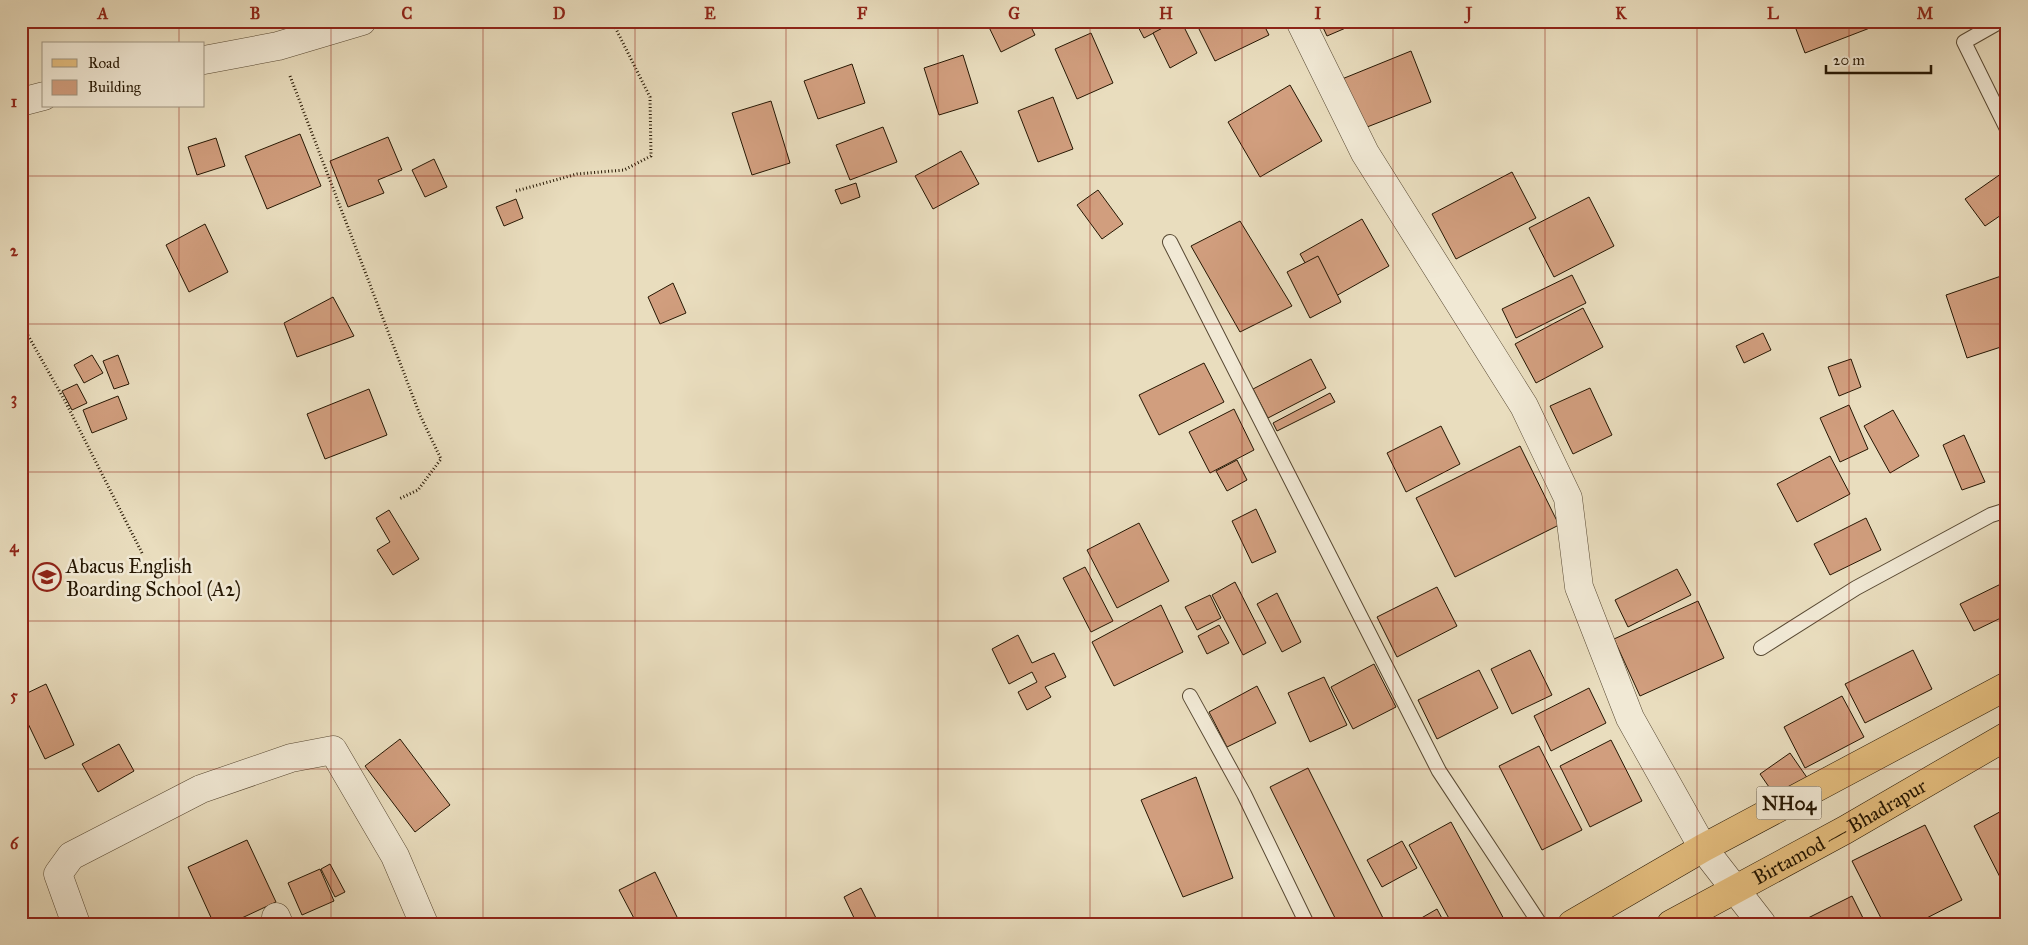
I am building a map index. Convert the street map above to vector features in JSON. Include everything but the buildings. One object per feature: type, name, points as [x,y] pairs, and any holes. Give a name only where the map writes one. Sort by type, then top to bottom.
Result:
[{"type":"main road","name":"NH04","points":[[1572,924],[1703,848],[2007,686]]},
{"type":"main road","name":"Birtamod — Bhadrapur","points":[[1671,924],[1845,830],[2007,736]]},
{"type":"street","points":[[205,60],[278,46],[362,21]]},
{"type":"street","points":[[1300,21],[1365,154],[1524,406],[1568,498],[1579,587],[1630,718],[1703,848],[1762,924]]},
{"type":"street","points":[[21,102],[42,97]]},
{"type":"street","points":[[76,924],[58,874],[71,856],[201,789],[291,758],[333,750],[395,856],[424,924]]},
{"type":"lane","points":[[2001,21],[1964,42],[2007,129]]},
{"type":"lane","points":[[1170,242],[1439,771],[1540,924]]},
{"type":"lane","points":[[1762,648],[1856,588],[1990,515],[2007,510]]},
{"type":"lane","points":[[1190,696],[1244,794],[1307,924]]},
{"type":"path","points":[[516,191],[577,174],[624,170],[651,156],[650,97],[612,21]]},
{"type":"path","points":[[278,46],[420,415],[441,459],[418,490],[398,499]]},
{"type":"path","points":[[21,323],[65,401],[143,555]]},
{"type":"place","name":"Abacus English Boarding School (A2)","points":[[47,577]]}]
